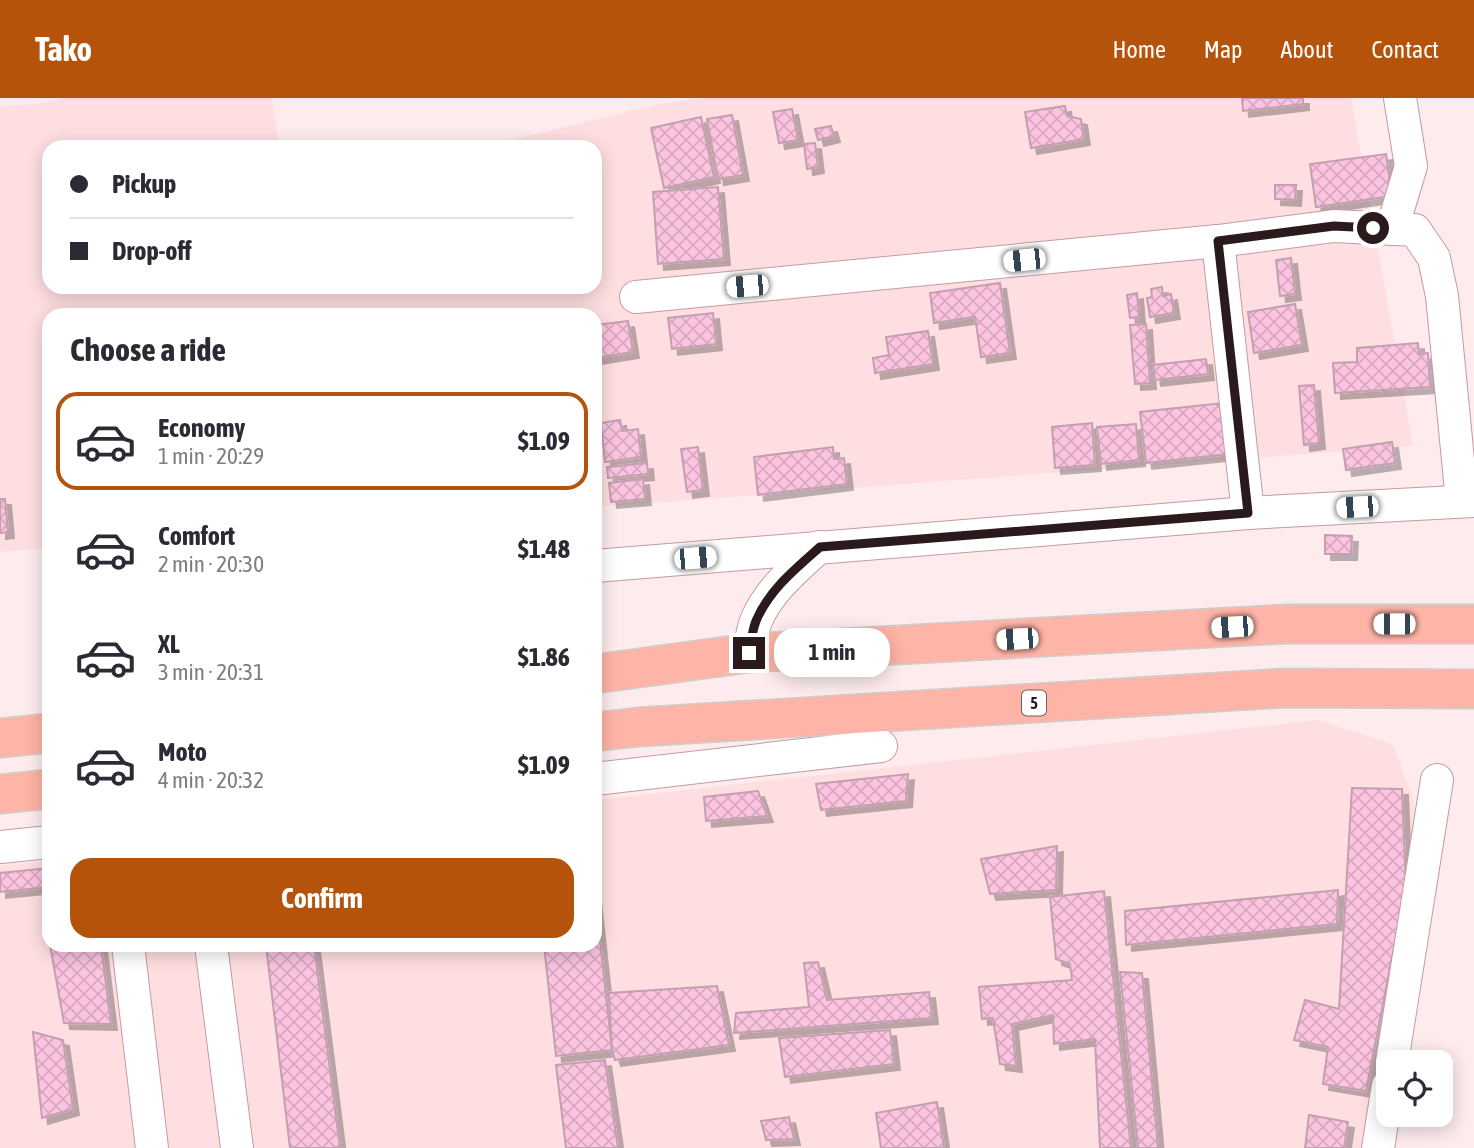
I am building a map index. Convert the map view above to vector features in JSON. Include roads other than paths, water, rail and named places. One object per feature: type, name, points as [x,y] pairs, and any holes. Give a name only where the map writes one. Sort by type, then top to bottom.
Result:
[{"type":"highway","points":[[602,673],[749,653],[1286,624],[1474,624]]},
{"type":"highway","name":"5","points":[[602,731],[1284,688],[1474,689]]},
{"type":"highway","points":[[0,738],[42,734]]},
{"type":"highway","points":[[0,794],[42,790]]},
{"type":"street","points":[[1392,229],[1411,166],[1400,98]]},
{"type":"street","points":[[602,565],[1248,513],[1468,501],[1442,296],[1434,258],[1415,230],[1334,226],[1218,241],[636,297]]},
{"type":"street","points":[[1218,241],[1248,513]]},
{"type":"street","points":[[749,653],[755,623],[769,595],[820,547]]},
{"type":"street","points":[[602,778],[881,746]]},
{"type":"street","points":[[1394,1050],[1437,780]]},
{"type":"street","points":[[0,847],[42,843]]},
{"type":"street","points":[[129,952],[152,1148]]},
{"type":"street","points":[[212,952],[237,1148]]},
{"type":"street","points":[[1378,1148],[1381,1127]]}]
